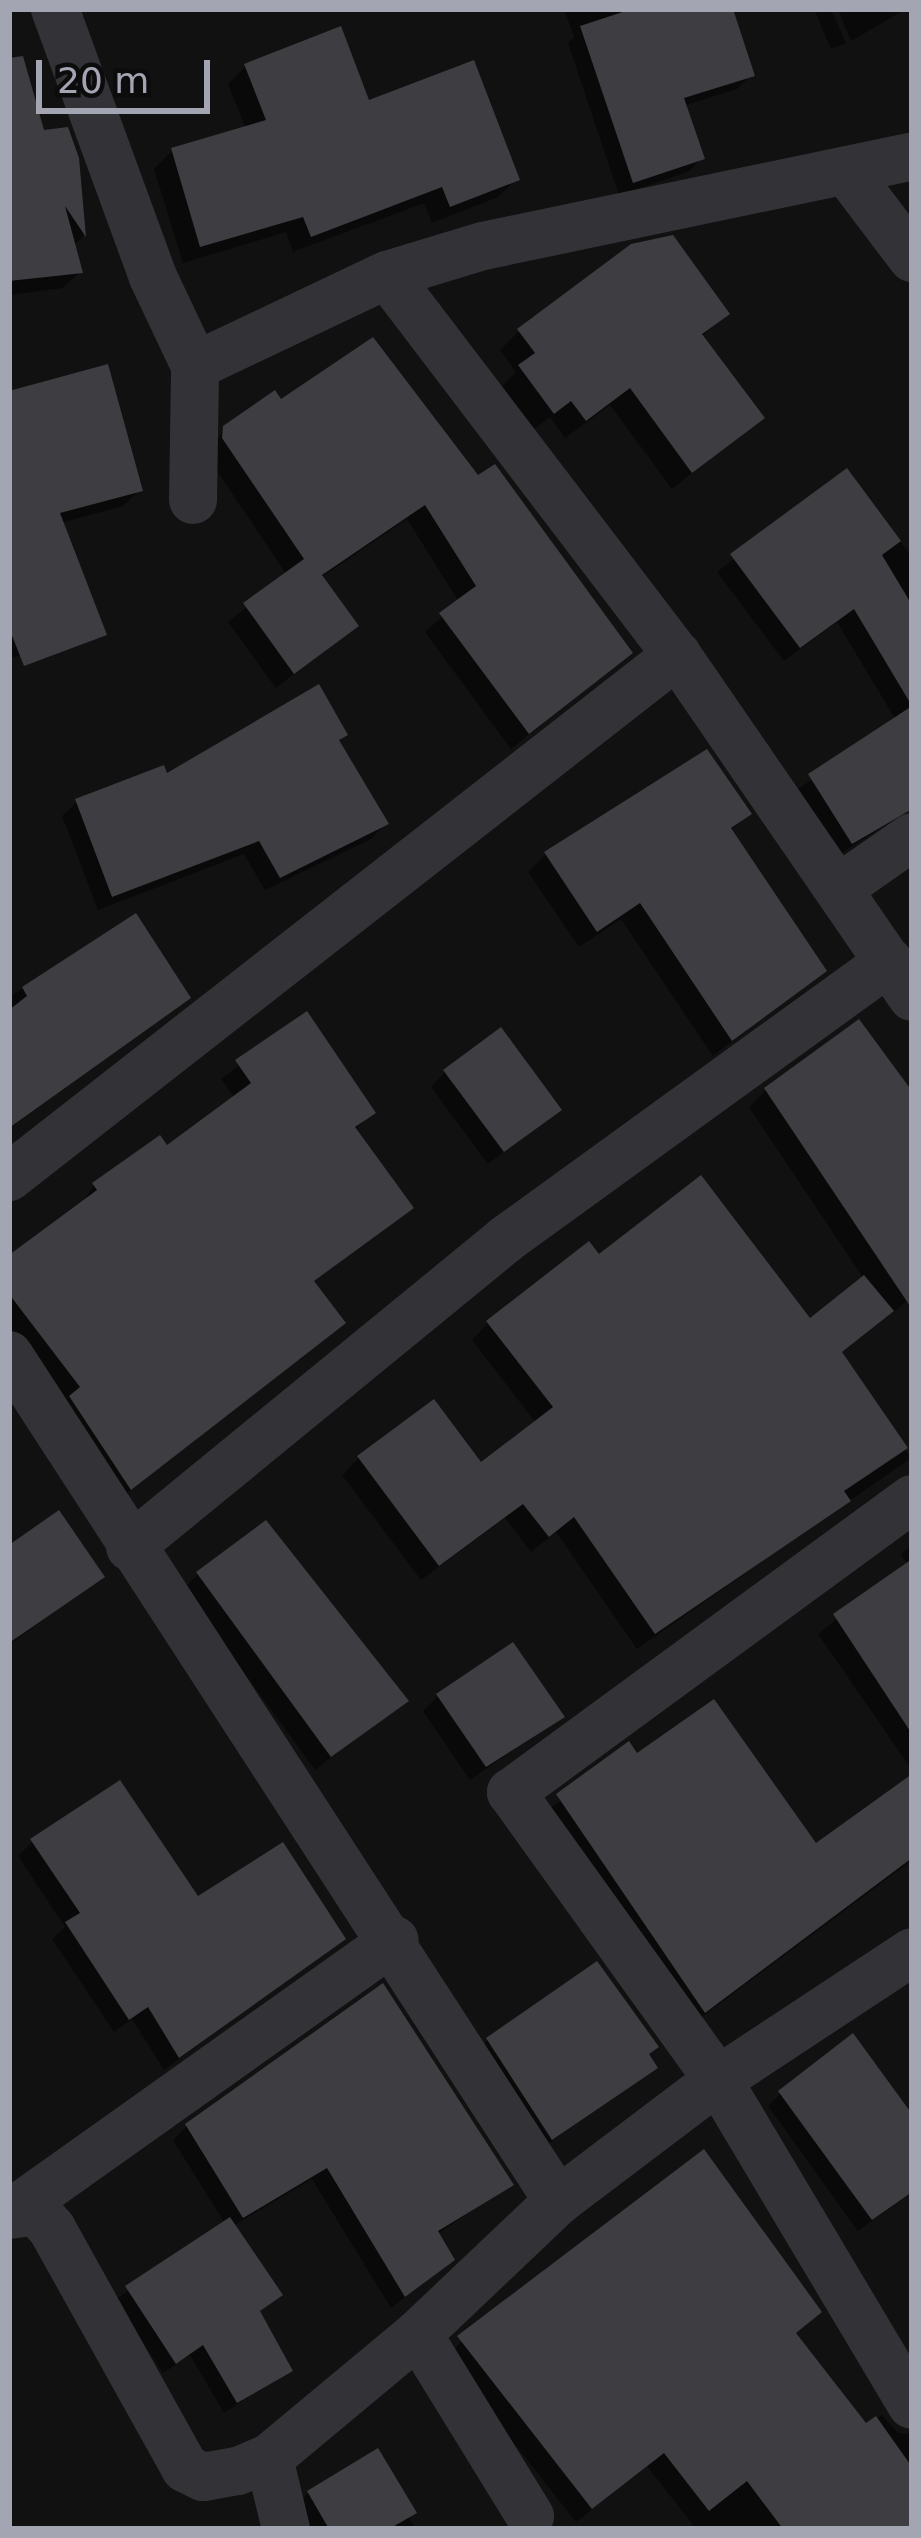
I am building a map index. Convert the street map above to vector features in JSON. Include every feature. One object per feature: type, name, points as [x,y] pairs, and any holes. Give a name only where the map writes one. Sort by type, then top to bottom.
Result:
[{"type":"street","points":[[56,9],[153,277],[195,366],[193,500]]},
{"type":"street","points":[[195,366],[387,274],[644,208],[912,156]]},
{"type":"street","points":[[847,172],[912,259]]},
{"type":"street","points":[[130,1547],[506,1239],[900,980],[677,655],[387,274]]},
{"type":"street","points":[[9,1177],[677,655]]},
{"type":"street","points":[[838,888],[912,837]]},
{"type":"street","points":[[9,1355],[130,1547],[394,1940],[558,2201]]},
{"type":"street","points":[[912,1499],[511,1792],[718,2080],[912,2405]]},
{"type":"street","points":[[9,2215],[394,1940]]},
{"type":"street","points":[[9,2215],[36,2211],[52,2229],[185,2468],[202,2477],[269,2458],[418,2334],[558,2201],[718,2080],[912,1952]]},
{"type":"street","points":[[418,2334],[530,2516]]},
{"type":"street","points":[[269,2458],[286,2529]]},
{"type":"building","points":[[632,9],[733,9],[755,76],[684,98],[705,159],[633,183],[580,26]]},
{"type":"building","points":[[341,26],[369,100],[474,60],[520,180],[450,207],[442,187],[311,237],[303,217],[200,247],[171,148],[266,120],[244,64]]},
{"type":"building","points":[[23,56],[44,130],[68,127],[79,158],[86,237],[65,206],[83,273],[9,281],[9,58]]},
{"type":"building","points":[[673,235],[730,314],[702,334],[765,418],[692,473],[630,388],[586,421],[571,401],[554,414],[518,365],[535,353],[517,329],[631,244]]},
{"type":"building","points":[[373,337],[478,475],[495,464],[633,653],[529,734],[439,613],[476,586],[425,505],[322,575],[359,626],[294,674],[243,603],[304,559],[222,438],[223,426],[275,390],[281,399]]},
{"type":"building","points":[[108,364],[143,491],[60,513],[107,635],[24,666],[9,628],[9,391]]},
{"type":"building","points":[[847,468],[901,541],[882,555],[912,605],[912,706],[854,609],[800,648],[730,554]]},
{"type":"building","points":[[319,684],[348,735],[339,740],[389,824],[280,878],[259,841],[112,897],[75,799],[164,765],[167,773]]},
{"type":"building","points":[[912,706],[912,809],[852,844],[808,774]]},
{"type":"building","points":[[707,749],[752,814],[731,828],[827,971],[732,1041],[640,903],[597,932],[544,852]]},
{"type":"building","points":[[136,913],[191,998],[9,1128],[9,1010],[27,996],[22,987]]},
{"type":"building","points":[[307,1011],[376,1113],[355,1127],[414,1208],[314,1281],[346,1323],[131,1490],[69,1396],[80,1387],[9,1294],[9,1255],[97,1190],[92,1183],[160,1135],[167,1145],[251,1083],[235,1060]]},
{"type":"building","points":[[859,1019],[912,1091],[912,1309],[764,1088]]},
{"type":"building","points":[[501,1027],[562,1110],[504,1152],[443,1070]]},
{"type":"building","points":[[701,1175],[810,1318],[864,1275],[894,1311],[842,1352],[908,1448],[844,1491],[851,1501],[655,1634],[574,1517],[549,1537],[523,1504],[439,1566],[357,1456],[434,1399],[481,1462],[553,1407],[486,1321],[589,1241],[599,1254]]},
{"type":"building","points":[[59,1510],[105,1577],[9,1643],[9,1545]]},
{"type":"building","points":[[266,1520],[409,1701],[331,1757],[196,1572]]},
{"type":"building","points":[[912,1559],[912,1734],[833,1614]]},
{"type":"building","points":[[513,1642],[565,1717],[486,1767],[436,1694]]},
{"type":"building","points":[[714,1699],[816,1843],[912,1774],[912,1858],[705,2013],[556,1794],[629,1741],[637,1753]]},
{"type":"building","points":[[120,1780],[198,1896],[283,1842],[346,1939],[179,2058],[148,2007],[129,2020],[65,1922],[80,1913],[30,1839]]},
{"type":"building","points":[[597,1961],[659,2047],[649,2054],[658,2068],[552,2140],[486,2038]]},
{"type":"building","points":[[383,1983],[514,2185],[438,2231],[455,2260],[405,2297],[327,2168],[243,2218],[185,2124]]},
{"type":"building","points":[[853,2033],[912,2114],[912,2192],[872,2220],[778,2091]]},
{"type":"building","points":[[704,2149],[822,2312],[796,2333],[866,2423],[876,2416],[912,2467],[912,2529],[783,2529],[747,2481],[709,2511],[664,2453],[592,2509],[457,2336]]},
{"type":"building","points":[[230,2217],[283,2295],[260,2311],[293,2371],[237,2403],[203,2345],[176,2364],[125,2286]]},
{"type":"building","points":[[378,2448],[417,2513],[389,2529],[329,2529],[307,2491]]}]
